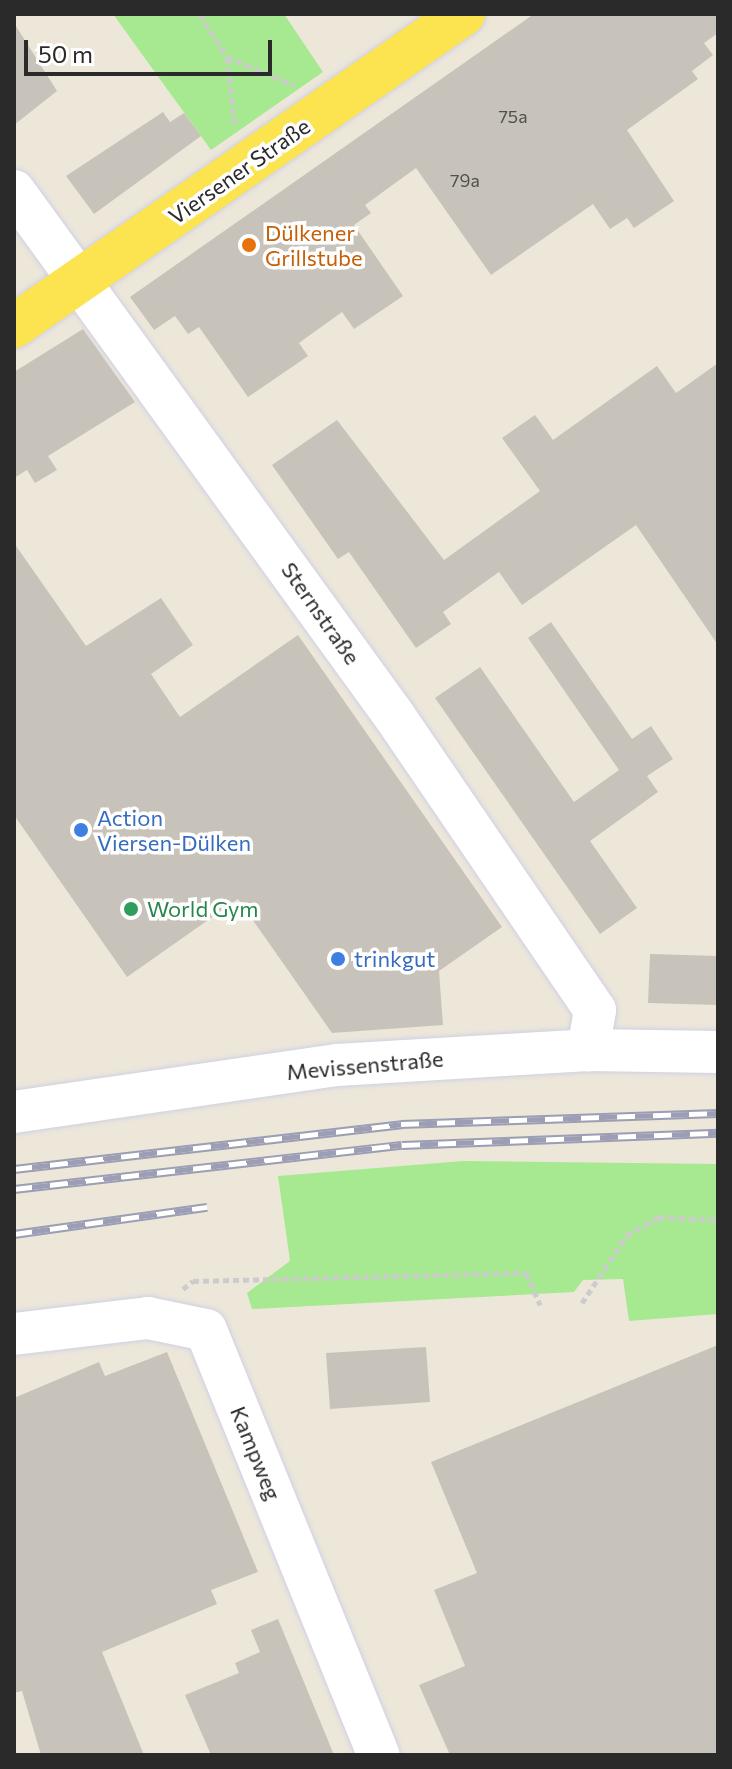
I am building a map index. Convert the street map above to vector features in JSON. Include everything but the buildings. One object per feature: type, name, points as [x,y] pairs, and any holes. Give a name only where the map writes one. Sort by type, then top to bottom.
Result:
[{"type":"main road","name":"Viersener Straße","points":[[14,326],[463,14]]},
{"type":"street","name":"Sternstraße","points":[[14,191],[84,280],[595,1010],[588,1050]]},
{"type":"street","name":"Mevissenstraße","points":[[14,1112],[337,1065],[588,1050],[718,1052]]},
{"type":"street","name":"Kampweg","points":[[14,1334],[148,1318],[206,1330],[379,1755]]},
{"type":"path","points":[[200,14],[227,57],[236,128],[253,160]]},
{"type":"path","points":[[227,57],[297,87],[327,110]]},
{"type":"path","points":[[582,1303],[627,1235],[659,1217],[718,1220]]},
{"type":"path","points":[[148,1318],[193,1281],[253,1279],[526,1273],[540,1305]]},
{"type":"green space","points":[[113,14],[284,14],[323,72],[211,150]]},
{"type":"green space","points":[[463,1161],[718,1164],[718,1314],[629,1321],[623,1279],[583,1280],[574,1292],[252,1309],[247,1293],[290,1261],[278,1176]]},
{"type":"railway","points":[[14,1169],[401,1124],[718,1113]]},
{"type":"railway","points":[[14,1189],[402,1145],[718,1133]]},
{"type":"railway","points":[[14,1234],[207,1207]]},
{"type":"place","name":"Dülkener Grillstube","points":[[249,245]]},
{"type":"place","name":"Action Viersen-Dülken","points":[[81,830]]},
{"type":"place","name":"World Gym","points":[[131,909]]},
{"type":"place","name":"trinkgut","points":[[338,959]]}]
